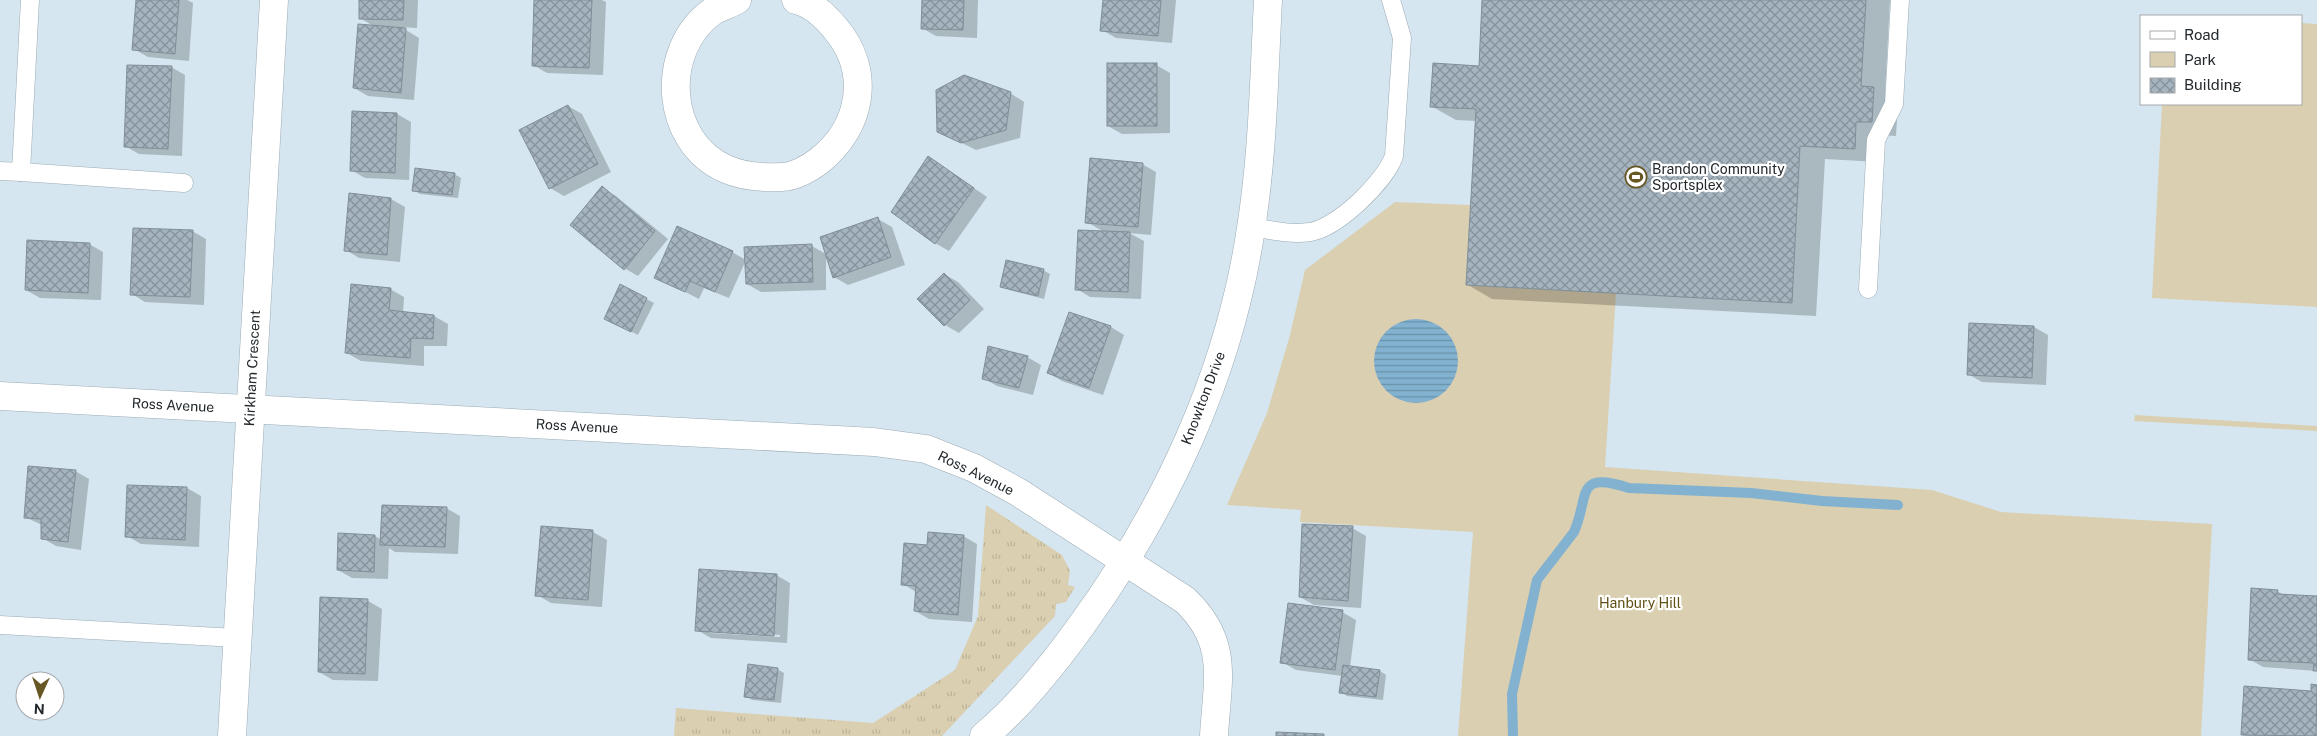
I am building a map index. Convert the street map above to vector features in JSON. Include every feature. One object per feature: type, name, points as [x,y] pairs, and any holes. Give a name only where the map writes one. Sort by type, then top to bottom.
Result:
[{"type":"street","name":"Kirkham Crescent","points":[[232,736],[249,410],[274,0]]},
{"type":"street","points":[[737,0],[713,12],[691,34],[677,63],[674,94],[682,124],[700,151],[725,169],[755,178],[785,177],[812,166],[835,148],[851,124],[858,96],[856,66],[845,39],[826,17],[796,0]]},
{"type":"street","name":"Knowlton Drive","points":[[984,736],[1059,656],[1125,560],[1161,498],[1197,420],[1229,327],[1252,227],[1262,133],[1268,0]]},
{"type":"street","name":"Ross Avenue","points":[[0,396],[874,442],[926,449],[974,468],[1018,492],[1185,600],[1200,614],[1217,649],[1214,736]]},
{"type":"lane","points":[[21,172],[30,0]]},
{"type":"lane","points":[[1252,227],[1292,233],[1319,229],[1362,200],[1387,172],[1394,156],[1402,38],[1391,0]]},
{"type":"lane","points":[[1868,288],[1876,140],[1894,104],[1900,0]]},
{"type":"lane","points":[[0,171],[184,183]]},
{"type":"lane","points":[[0,625],[237,638]]},
{"type":"green space","points":[[2302,23],[2317,24],[2317,307],[2152,298],[2162,105],[2302,105]]},
{"type":"green space","name":"Hanbury Hill","points":[[1395,202],[1471,205],[1467,285],[1616,293],[1605,467],[1932,490],[2001,512],[2212,524],[2201,736],[1458,736],[1473,532],[1300,522],[1301,510],[1227,505],[1267,413],[1290,335],[1305,270]]},
{"type":"green space","points":[[2135,415],[2317,426],[2317,431],[2134,421]]},
{"type":"green space","points":[[986,505],[1062,555],[1070,571],[1068,585],[1075,587],[1066,602],[1056,604],[1055,616],[942,736],[674,736],[676,708],[873,723],[955,670],[978,616]]},
{"type":"water","points":[[1416,319],[1432,322],[1446,331],[1455,345],[1458,361],[1455,377],[1446,391],[1432,400],[1416,403],[1400,400],[1386,391],[1377,377],[1374,361],[1377,345],[1386,331],[1400,322]]},
{"type":"building","points":[[136,0],[179,0],[175,54],[132,50]]},
{"type":"building","points":[[359,0],[404,0],[403,20],[359,19]]},
{"type":"building","points":[[534,0],[592,0],[589,68],[532,66]]},
{"type":"building","points":[[922,0],[964,0],[963,30],[921,29]]},
{"type":"building","points":[[1103,0],[1161,0],[1158,36],[1100,31]]},
{"type":"building","name":"Brandon Community Sportsplex","points":[[1482,0],[1866,0],[1861,86],[1874,87],[1872,122],[1856,122],[1855,149],[1800,146],[1792,303],[1466,285],[1476,109],[1430,107],[1433,63],[1479,66]]},
{"type":"building","points":[[358,24],[406,28],[401,93],[353,88]]},
{"type":"building","points":[[1107,63],[1157,63],[1157,126],[1107,126]]},
{"type":"building","points":[[127,65],[172,66],[168,149],[124,147]]},
{"type":"building","points":[[964,75],[1011,92],[1006,130],[961,143],[937,132],[936,90]]},
{"type":"building","points":[[568,105],[598,164],[549,189],[519,130]]},
{"type":"building","points":[[352,111],[397,113],[395,173],[350,171]]},
{"type":"building","points":[[928,156],[974,188],[935,244],[891,212]]},
{"type":"building","points":[[1090,158],[1143,163],[1138,227],[1085,223]]},
{"type":"building","points":[[415,168],[455,173],[452,195],[412,191]]},
{"type":"building","points":[[602,186],[655,231],[624,270],[570,225]]},
{"type":"building","points":[[349,193],[391,198],[387,255],[344,251]]},
{"type":"building","points":[[878,217],[891,257],[833,278],[820,237]]},
{"type":"building","points":[[677,226],[733,251],[715,292],[690,281],[685,292],[654,278]]},
{"type":"building","points":[[133,228],[193,230],[190,297],[130,295]]},
{"type":"building","points":[[1078,230],[1130,232],[1128,292],[1075,290]]},
{"type":"building","points":[[27,240],[90,243],[88,293],[25,290]]},
{"type":"building","points":[[812,244],[813,282],[746,284],[744,247]]},
{"type":"building","points":[[1006,260],[1044,269],[1038,296],[1000,287]]},
{"type":"building","points":[[944,273],[970,300],[944,326],[917,299]]},
{"type":"building","points":[[351,284],[391,288],[389,310],[434,315],[433,339],[411,338],[410,358],[345,353]]},
{"type":"building","points":[[620,284],[647,298],[631,332],[604,319]]},
{"type":"building","points":[[1069,312],[1111,326],[1089,388],[1047,373]]},
{"type":"building","points":[[1969,323],[2034,326],[2032,378],[1967,375]]},
{"type":"building","points":[[988,346],[1028,356],[1019,388],[982,379]]},
{"type":"building","points":[[28,466],[76,470],[68,542],[41,539],[41,519],[24,518]]},
{"type":"building","points":[[127,485],[187,487],[185,540],[125,537]]},
{"type":"building","points":[[382,505],[447,507],[445,547],[380,545]]},
{"type":"building","points":[[1302,524],[1353,526],[1348,601],[1299,597]]},
{"type":"building","points":[[541,526],[593,530],[588,600],[535,596]]},
{"type":"building","points":[[928,532],[964,535],[958,615],[914,611],[916,586],[901,585],[904,543],[927,545]]},
{"type":"building","points":[[338,533],[375,535],[374,572],[337,570]]},
{"type":"building","points":[[699,569],[777,574],[774,636],[695,631]]},
{"type":"building","points":[[2251,588],[2278,590],[2277,594],[2317,596],[2317,671],[2313,671],[2314,663],[2248,660]]},
{"type":"building","points":[[320,597],[368,599],[365,674],[318,672]]},
{"type":"building","points":[[1288,603],[1343,610],[1335,670],[1280,663]]},
{"type":"building","points":[[748,664],[778,668],[774,700],[744,697]]},
{"type":"building","points":[[1343,665],[1380,670],[1376,697],[1339,693]]},
{"type":"building","points":[[2311,684],[2317,685],[2316,736],[2241,735],[2244,686],[2311,691]]},
{"type":"building","points":[[1276,732],[1324,734],[1324,736],[1276,736]]},
{"type":"waterway","points":[[1513,736],[1512,694],[1537,580],[1574,532],[1587,490],[1592,485],[1599,482],[1612,483],[1629,488],[1751,493],[1822,501],[1898,505]]},
{"type":"place","name":"Brandon Community Sportsplex","points":[[1636,177]]}]
